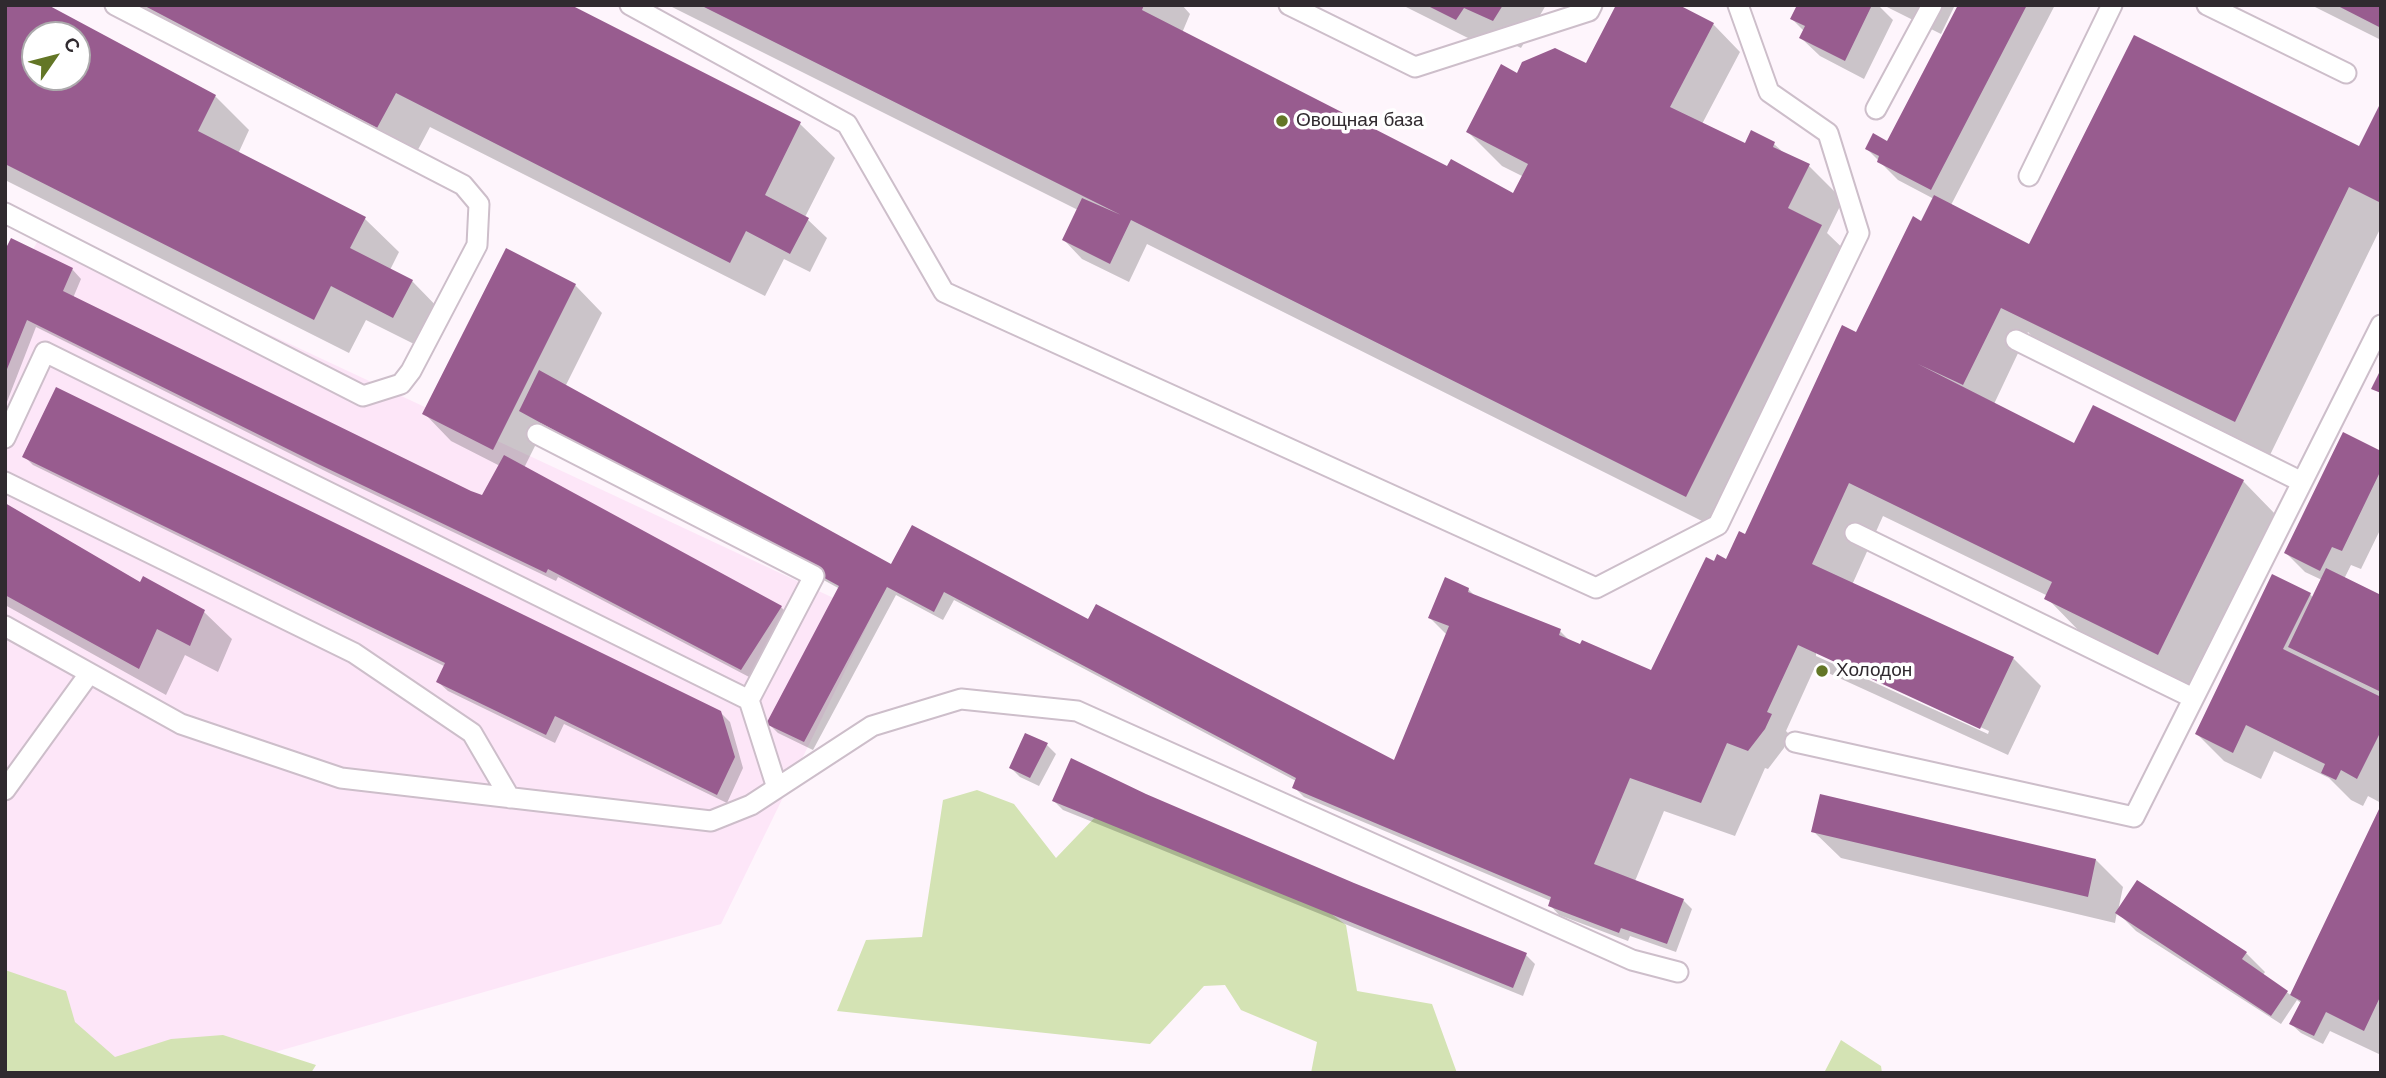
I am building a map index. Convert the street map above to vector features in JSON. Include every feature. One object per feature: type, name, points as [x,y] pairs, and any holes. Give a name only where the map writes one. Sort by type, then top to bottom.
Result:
[{"type":"lane","points":[[5,213],[363,396],[401,384],[411,371],[477,245],[479,204],[463,186],[115,5]]},
{"type":"lane","points":[[630,5],[847,124],[944,292],[1596,589],[1718,525],[1858,233],[1828,133],[1769,92],[1738,5]]},
{"type":"lane","points":[[1289,5],[1415,67],[1589,11],[1592,5]]},
{"type":"lane","points":[[1876,109],[1932,5]]},
{"type":"lane","points":[[2029,176],[2112,5]]},
{"type":"lane","points":[[2207,5],[2346,73]]},
{"type":"lane","points":[[1795,742],[2134,817],[2381,325]]},
{"type":"lane","points":[[2016,340],[2302,482]]},
{"type":"lane","points":[[5,438],[45,352],[749,700]]},
{"type":"lane","points":[[537,434],[814,576],[749,700],[777,788]]},
{"type":"lane","points":[[5,482],[354,653],[472,733],[510,798]]},
{"type":"lane","points":[[1855,533],[2193,698]]},
{"type":"lane","points":[[5,626],[181,724],[341,778],[711,821],[751,806],[872,726],[961,699],[1077,711],[1632,960],[1678,972]]},
{"type":"lane","points":[[8,781],[89,674]]},
{"type":"shaded area","points":[[44,229],[872,616],[721,924],[202,1073],[5,1073],[5,302]]},
{"type":"green space","points":[[977,790],[1014,804],[1056,858],[1100,812],[1313,900],[1346,925],[1357,991],[1432,1004],[1457,1073],[1311,1073],[1317,1042],[1241,1010],[1225,985],[1204,986],[1150,1044],[837,1011],[866,940],[922,937],[943,800]]},
{"type":"green space","points":[[5,970],[66,991],[75,1022],[115,1057],[171,1039],[223,1035],[316,1065],[311,1073],[5,1073]]},
{"type":"green space","points":[[1841,1040],[1881,1066],[1882,1073],[1824,1073]]},
{"type":"building","points":[[5,5],[48,5],[78,21],[21,21],[21,91],[91,91],[91,28],[216,95],[198,131],[366,217],[350,248],[413,280],[393,318],[331,286],[314,320],[5,164]]},
{"type":"building","points":[[143,5],[571,5],[801,122],[765,195],[809,218],[790,254],[746,231],[730,263],[396,93],[377,128]]},
{"type":"building","points":[[700,5],[1144,5],[1142,10],[1447,166],[1451,159],[1513,193],[1528,164],[1466,132],[1501,64],[1517,73],[1522,62],[1555,48],[1586,63],[1616,5],[1679,5],[1714,23],[1670,107],[1745,143],[1751,130],[1775,142],[1773,147],[1810,164],[1788,208],[1822,225],[1686,497],[1131,220],[1110,264],[1062,240],[1082,198],[1121,215]]},
{"type":"building","points":[[1426,5],[1503,5],[1493,21],[1464,8],[1456,20]]},
{"type":"building","points":[[1797,5],[1872,5],[1845,61],[1799,38],[1805,26],[1790,19]]},
{"type":"building","points":[[1958,5],[2027,5],[1931,190],[1877,162],[1879,156],[1865,149],[1873,133],[1887,141]]},
{"type":"building","points":[[2336,5],[2381,5],[2381,28]]},
{"type":"building","points":[[2134,35],[2359,146],[2381,102],[2381,203],[2349,187],[2235,422],[2001,308],[1963,385],[1918,364],[2074,443],[2093,405],[2244,480],[2158,655],[2044,599],[2052,582],[1849,483],[1812,564],[2014,657],[1980,729],[1798,645],[1767,712],[1772,714],[1765,729],[1748,751],[1727,743],[1701,803],[1630,778],[1594,864],[1684,899],[1667,944],[1621,928],[1619,933],[1548,906],[1551,897],[1292,788],[1296,778],[944,592],[934,612],[887,587],[804,742],[766,724],[839,586],[519,411],[539,370],[891,564],[912,525],[1088,619],[1096,604],[1394,760],[1449,626],[1428,618],[1445,577],[1469,588],[1468,592],[1561,629],[1559,635],[1580,644],[1582,640],[1651,670],[1706,557],[1714,561],[1717,554],[1726,559],[1739,531],[1745,534],[1842,325],[1856,332],[1913,216],[1921,221],[1934,195],[2029,244]]},
{"type":"building","points":[[11,238],[73,268],[63,291],[471,491],[482,495],[504,455],[782,606],[741,670],[548,569],[546,573],[27,320],[5,374],[5,250]]},
{"type":"building","points":[[506,248],[576,284],[493,450],[422,414]]},
{"type":"building","points":[[2381,369],[2381,393],[2371,389]]},
{"type":"building","points":[[56,387],[721,711],[735,757],[717,795],[555,716],[546,735],[436,682],[445,663],[22,457]]},
{"type":"building","points":[[2343,432],[2381,451],[2381,470],[2342,551],[2332,547],[2320,571],[2284,553]]},
{"type":"building","points":[[5,503],[140,582],[143,576],[205,610],[190,646],[157,629],[139,669],[5,595]]},
{"type":"building","points":[[2326,568],[2381,595],[2381,692],[2288,647]]},
{"type":"building","points":[[2272,574],[2311,593],[2283,649],[2381,697],[2381,731],[2357,779],[2341,770],[2336,780],[2321,773],[2325,764],[2246,725],[2233,753],[2195,734]]},
{"type":"building","points":[[1025,733],[1048,743],[1030,778],[1009,768]]},
{"type":"building","points":[[1071,758],[1146,794],[1354,883],[1527,953],[1513,988],[1052,801]]},
{"type":"building","points":[[1820,794],[2096,859],[2088,897],[1811,832]]},
{"type":"building","points":[[2381,805],[2381,995],[2364,1031],[2326,1012],[2314,1036],[2289,1024],[2301,1001],[2290,995]]},
{"type":"building","points":[[2137,880],[2247,952],[2242,959],[2288,991],[2271,1016],[2115,913]]},
{"type":"place","name":"Овощная база","points":[[1282,121]]},
{"type":"place","name":"Холодон","points":[[1822,671]]}]
